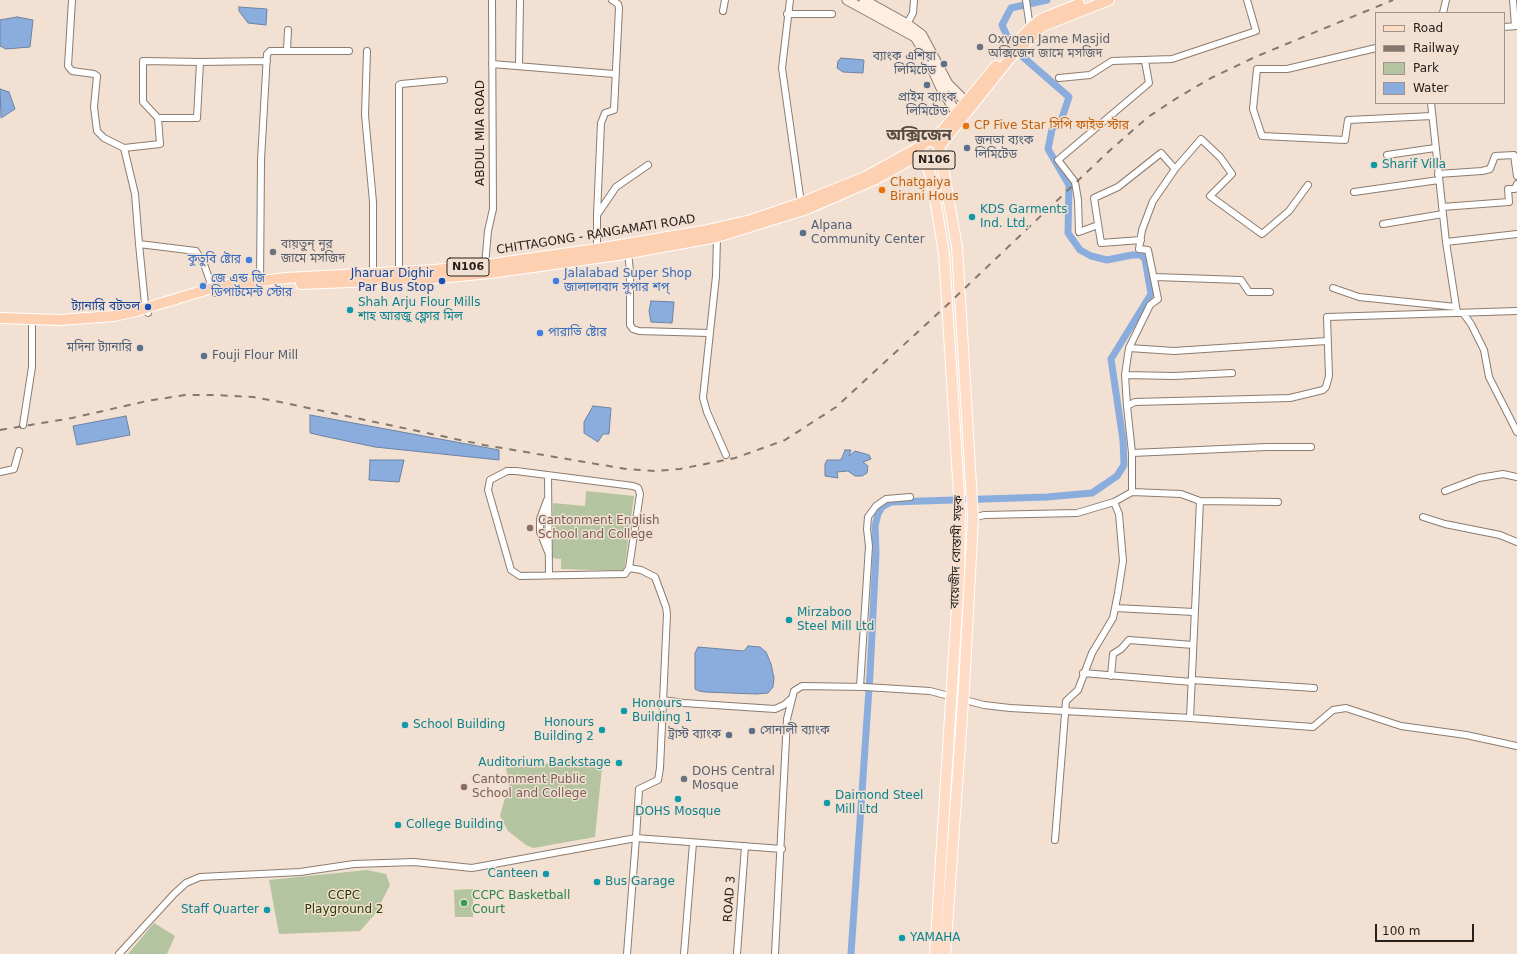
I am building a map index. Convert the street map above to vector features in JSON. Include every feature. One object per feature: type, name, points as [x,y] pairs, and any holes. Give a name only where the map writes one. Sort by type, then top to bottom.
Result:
[{"type":"highway","name":"N106","points":[[936,147],[925,142],[922,153],[930,161],[935,160],[936,147],[957,114],[1030,28],[1041,19],[1089,0]]},
{"type":"highway","name":"N106","points":[[936,147],[1010,58],[1043,26],[1109,0]]},
{"type":"highway","name":"CHITTAGONG - RANGAMATI ROAD","points":[[373,277],[399,271],[435,270],[485,265],[597,249],[703,231],[751,220],[865,177],[922,153]]},
{"type":"highway","name":"CHITTAGONG - RANGAMATI ROAD","points":[[0,324],[32,326],[99,324],[147,311],[213,290],[260,283],[490,273],[628,253],[717,237],[807,209],[876,179],[922,153]]},
{"type":"highway","name":"CHITTAGONG - RANGAMATI ROAD","points":[[0,318],[84,319],[147,311]]},
{"type":"main road","points":[[847,0],[915,37],[924,51],[941,88],[957,114]]},
{"type":"main road","points":[[864,0],[907,24],[922,35],[948,84],[966,102]]},
{"type":"main road","name":"বায়েজীদ বোস্তামী সড়ক","points":[[936,147],[957,247],[973,515],[963,700],[945,954]]},
{"type":"main road","name":"বায়েজীদ বোস্তামী সড়ক","points":[[922,153],[932,180],[944,254],[960,511],[959,576],[935,954]]},
{"type":"street","points":[[72,0],[68,59],[69,69],[97,76],[94,107],[97,131],[104,138],[124,148],[160,144],[158,118],[144,102],[143,61],[267,61]]},
{"type":"street","name":"ABDUL MIA ROAD","points":[[485,265],[488,231],[493,209],[492,0]]},
{"type":"street","points":[[519,65],[520,0]]},
{"type":"street","points":[[597,249],[601,123],[605,113],[614,110],[614,74],[619,8],[618,4],[612,0]]},
{"type":"street","points":[[722,11],[725,0]]},
{"type":"street","points":[[790,0],[787,14],[782,68],[801,202]]},
{"type":"street","points":[[907,24],[913,13],[914,0]]},
{"type":"street","points":[[1026,0],[1030,28]]},
{"type":"street","points":[[1059,78],[1090,75],[1112,61],[1172,59],[1256,31],[1247,0]]},
{"type":"street","points":[[1443,12],[1446,0]]},
{"type":"street","points":[[1505,27],[1516,26],[1513,0]]},
{"type":"street","points":[[787,14],[832,14]]},
{"type":"street","points":[[286,52],[288,30]]},
{"type":"street","points":[[1375,48],[1287,69],[1257,69],[1253,110],[1262,136],[1345,140],[1348,120],[1432,116]]},
{"type":"street","points":[[260,283],[262,160],[268,52],[349,51]]},
{"type":"street","points":[[367,51],[365,115],[373,202],[373,277]]},
{"type":"street","points":[[1098,225],[1079,232],[1078,200],[1075,182],[1058,160],[1149,83],[1145,60]]},
{"type":"street","points":[[158,118],[197,118],[200,62]]},
{"type":"street","points":[[492,64],[519,65],[614,74]]},
{"type":"street","points":[[399,271],[400,85],[444,80]]},
{"type":"street","points":[[1431,104],[1446,242],[1459,311]]},
{"type":"street","points":[[1132,492],[1132,453],[1125,376],[1129,348],[1150,305],[1158,299],[1155,277],[1148,250],[1140,249],[1142,230],[1153,201],[1175,169],[1201,139],[1220,157],[1232,174],[1210,196],[1262,234],[1289,211],[1308,185]]},
{"type":"street","points":[[124,148],[135,194],[147,311]]},
{"type":"street","points":[[1386,155],[1435,148]]},
{"type":"street","points":[[1141,240],[1101,243],[1094,198],[1118,186],[1161,153],[1175,169]]},
{"type":"street","points":[[1354,192],[1490,169],[1495,156],[1514,155],[1517,176]]},
{"type":"street","points":[[597,215],[616,187],[648,165]]},
{"type":"street","points":[[1442,207],[1509,202],[1508,189],[1515,189],[1517,184]]},
{"type":"street","points":[[1383,224],[1443,214]]},
{"type":"street","points":[[1446,242],[1517,234]]},
{"type":"street","points":[[717,237],[716,276],[709,334],[704,398],[707,412],[726,455]]},
{"type":"street","points":[[139,244],[196,251],[204,264],[213,290]]},
{"type":"street","points":[[628,253],[630,271],[630,325],[633,329],[639,331],[709,334]]},
{"type":"street","points":[[1155,277],[1241,280],[1249,292],[1270,292]]},
{"type":"street","points":[[1333,288],[1359,298],[1426,302],[1459,311],[1471,324],[1484,350],[1489,377],[1517,432]]},
{"type":"street","points":[[1127,406],[1135,402],[1290,398],[1323,390],[1326,387],[1328,376],[1326,319],[1329,317],[1459,311],[1517,311]]},
{"type":"street","points":[[23,425],[32,367],[32,326]]},
{"type":"street","points":[[1129,348],[1174,351],[1327,340]]},
{"type":"street","points":[[1125,376],[1174,376],[1232,373]]},
{"type":"street","points":[[1132,453],[1267,447],[1311,447]]},
{"type":"street","points":[[0,472],[14,469],[18,451]]},
{"type":"street","points":[[507,471],[548,475],[633,486],[638,488],[640,494],[629,568],[623,574],[520,576],[511,570],[488,490],[490,480],[507,471]]},
{"type":"street","points":[[1445,491],[1480,478],[1503,474],[1517,477]]},
{"type":"street","points":[[548,475],[549,576]]},
{"type":"street","points":[[973,515],[1077,513],[1114,502],[1132,492],[1181,494],[1200,501],[1278,502]]},
{"type":"street","points":[[862,687],[869,546],[867,529],[868,517],[876,506],[886,499],[910,497]]},
{"type":"street","points":[[1190,718],[1200,501]]},
{"type":"street","points":[[1055,840],[1066,700],[1078,690],[1083,673],[1092,653],[1113,618],[1123,561],[1119,514],[1114,502]]},
{"type":"street","points":[[1423,517],[1445,524],[1500,535],[1517,542]]},
{"type":"street","points":[[627,954],[639,789],[658,780],[663,700],[666,607],[655,577],[641,570],[629,568]]},
{"type":"street","points":[[1114,608],[1194,612]]},
{"type":"street","points":[[1111,676],[1113,654],[1121,649],[1129,640],[1193,644]]},
{"type":"street","points":[[1083,673],[1314,688]]},
{"type":"street","points":[[775,954],[782,849],[787,719],[794,691],[802,686],[873,687],[930,691],[963,700],[1010,708],[1065,710],[1312,727],[1333,710],[1346,708],[1401,726],[1466,734],[1517,746]]},
{"type":"street","points":[[663,700],[684,703],[775,709],[784,705],[792,698]]},
{"type":"street","points":[[119,954],[174,894],[186,883],[200,877],[293,872],[354,864],[414,862],[472,868],[636,838],[782,849]]},
{"type":"street","points":[[684,954],[693,843]]},
{"type":"street","name":"ROAD 3","points":[[737,954],[745,846]]},
{"type":"green space","points":[[586,491],[634,496],[624,571],[561,569],[561,559],[552,558],[553,503],[585,506]]},
{"type":"green space","points":[[603,758],[595,837],[533,848],[526,845],[508,831],[500,816],[509,784],[506,768]]},
{"type":"green space","name":"CCPC Playground 2","points":[[367,870],[386,874],[390,885],[375,914],[360,931],[279,934],[269,880]]},
{"type":"green space","name":"CCPC Basketball Court","points":[[473,889],[473,917],[455,917],[454,890]]},
{"type":"green space","points":[[154,923],[175,936],[167,954],[128,954]]},
{"type":"water","points":[[239,7],[267,9],[266,25],[248,23],[239,11]]},
{"type":"water","points":[[17,17],[33,20],[30,47],[6,49],[0,46],[0,20]]},
{"type":"water","points":[[841,58],[864,60],[863,73],[843,72],[837,68],[838,61]]},
{"type":"water","points":[[0,89],[9,92],[15,109],[1,118]]},
{"type":"water","points":[[651,301],[674,302],[672,323],[651,322],[649,311]]},
{"type":"water","points":[[593,406],[611,408],[609,434],[603,434],[598,442],[584,433],[584,422]]},
{"type":"water","points":[[310,415],[499,450],[499,460],[375,447],[310,433]]},
{"type":"water","points":[[126,416],[130,435],[77,445],[73,426]]},
{"type":"water","points":[[845,450],[851,450],[849,456],[855,451],[869,455],[871,459],[863,462],[868,466],[867,473],[862,476],[855,476],[848,471],[837,472],[838,478],[825,476],[825,464],[827,460],[841,460]]},
{"type":"water","points":[[370,460],[404,460],[399,482],[369,480]]},
{"type":"water","points":[[748,646],[760,647],[766,652],[771,664],[774,678],[773,687],[768,693],[705,692],[695,689],[695,653],[698,647],[744,651]]},
{"type":"waterway","points":[[1008,38],[1002,25],[1011,8],[1047,0]]},
{"type":"waterway","points":[[851,954],[870,674],[876,553],[875,526],[878,514],[882,507],[891,502],[1047,497],[1092,493],[1117,476],[1124,465],[1123,440],[1111,359],[1151,294],[1145,259],[1141,255],[1132,255],[1107,260],[1091,256],[1080,250],[1068,233],[1069,185],[1048,149],[1052,129],[1062,118],[1069,97],[1023,57]]},
{"type":"railway","points":[[0,430],[72,418],[147,401],[185,395],[215,395],[253,397],[484,445],[626,469],[655,471],[680,469],[735,458],[785,440],[836,407],[946,306],[1107,153],[1148,117],[1211,78],[1255,57],[1393,0]]},
{"type":"place","name":"Oxygen Jame Masjid অক্সিজেন জামে মসজিদ","points":[[980,47]]},
{"type":"place","name":"ব্যাংক এশিয়া লিমিটেড","points":[[944,64]]},
{"type":"place","name":"প্রাইম ব্যাংক লিমিটেড","points":[[927,85]]},
{"type":"place","name":"CP Five Star সিপি ফাইভ স্টার","points":[[966,126]]},
{"type":"place","name":"জনতা ব্যংক লিমিটেড","points":[[967,148]]},
{"type":"place","name":"Sharif Villa","points":[[1374,165]]},
{"type":"place","name":"Chatgaiya Birani Hous","points":[[882,190]]},
{"type":"place","name":"KDS Garments Ind. Ltd.","points":[[972,217]]},
{"type":"place","name":"Alpana Community Center","points":[[803,233]]},
{"type":"place","name":"বায়তুন্ নুর জামে মসজিদ","points":[[273,252]]},
{"type":"place","name":"কুতুবি ষ্টোর","points":[[249,260]]},
{"type":"place","name":"Jharuar Dighir Par Bus Stop","points":[[442,281]]},
{"type":"place","name":"Jalalabad Super Shop জালালাবাদ সুপার শপ্","points":[[556,281]]},
{"type":"place","name":"জে এন্ড জি ডিপার্টমেন্ট স্টোর","points":[[203,286]]},
{"type":"place","name":"ট্যানারি বটতল","points":[[148,307]]},
{"type":"place","name":"Shah Arju Flour Mills শাহ আরজু ফ্লোর মিল","points":[[350,310]]},
{"type":"place","name":"পারাভি ষ্টোর","points":[[540,333]]},
{"type":"place","name":"মদিনা ট্যানারি","points":[[140,348]]},
{"type":"place","name":"Fouji Flour Mill","points":[[204,356]]},
{"type":"place","name":"Cantonment English School and College","points":[[530,528]]},
{"type":"place","name":"Mirzaboo Steel Mill Ltd","points":[[789,620]]},
{"type":"place","name":"Honours Building 1","points":[[624,711]]},
{"type":"place","name":"School Building","points":[[405,725]]},
{"type":"place","name":"Honours Building 2","points":[[602,730]]},
{"type":"place","name":"সোনালী ব্যাংক","points":[[752,731]]},
{"type":"place","name":"ট্রাস্ট ব্যাংক","points":[[729,735]]},
{"type":"place","name":"Auditorium Backstage","points":[[619,763]]},
{"type":"place","name":"DOHS Central Mosque","points":[[684,779]]},
{"type":"place","name":"Cantonment Public School and College","points":[[464,787]]},
{"type":"place","name":"DOHS Mosque","points":[[678,799]]},
{"type":"place","name":"Daimond Steel Mill Ltd","points":[[827,803]]},
{"type":"place","name":"College Building","points":[[398,825]]},
{"type":"place","name":"Canteen","points":[[546,874]]},
{"type":"place","name":"Bus Garage","points":[[597,882]]},
{"type":"place","name":"CCPC Basketball Court","points":[[464,903]]},
{"type":"place","name":"Staff Quarter","points":[[267,910]]},
{"type":"place","name":"YAMAHA","points":[[902,938]]},
{"type":"district","name":"অক্সিজেন","points":[[919,136]]}]
